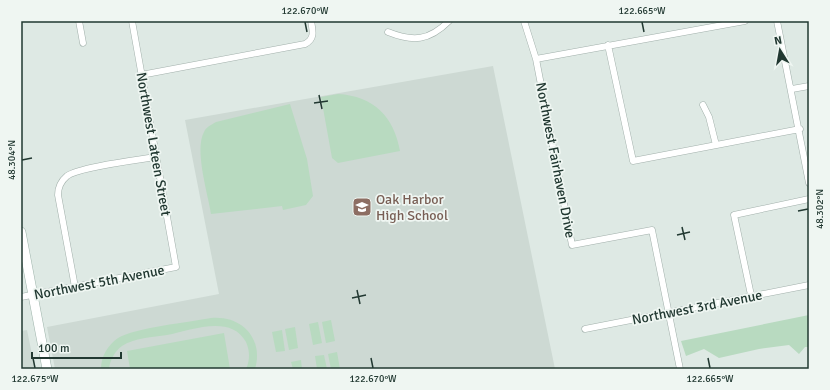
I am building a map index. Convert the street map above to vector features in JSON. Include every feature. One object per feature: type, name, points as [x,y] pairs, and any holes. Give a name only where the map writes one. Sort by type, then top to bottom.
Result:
[{"type":"street","points":[[79,21],[83,43]]},
{"type":"street","name":"Northwest Lateen Street","points":[[132,21],[176,267]]},
{"type":"street","points":[[141,75],[305,44],[312,39],[313,34],[311,21]]},
{"type":"street","points":[[388,32],[403,38],[421,38],[438,31],[449,21]]},
{"type":"street","name":"Northwest Fairhaven Drive","points":[[524,21],[536,59],[572,245],[652,230],[680,369]]},
{"type":"street","points":[[536,59],[745,21]]},
{"type":"street","points":[[777,21],[800,129],[809,183]]},
{"type":"street","points":[[608,45],[632,161],[800,129]]},
{"type":"street","points":[[792,89],[809,86]]},
{"type":"street","points":[[703,105],[710,117],[716,145]]},
{"type":"street","points":[[75,287],[58,195],[58,189],[62,182],[74,172],[156,157]]},
{"type":"street","points":[[751,295],[734,215],[809,199]]},
{"type":"street","points":[[21,232],[47,369]]},
{"type":"street","name":"Northwest 5th Avenue","points":[[21,298],[176,267]]},
{"type":"street","name":"Northwest 3rd Avenue","points":[[585,329],[751,295],[809,285]]},
{"type":"shaded area","name":"Oak Harbor High School","points":[[493,66],[555,369],[55,369],[47,327],[219,294],[185,120]]},
{"type":"shaded area","points":[[27,330],[35,369],[21,369],[21,331]]},
{"type":"green space","points":[[338,94],[362,99],[380,110],[393,128],[400,151],[338,163],[332,158],[321,97]]},
{"type":"green space","points":[[290,104],[307,159],[313,196],[306,205],[283,210],[282,206],[211,214],[200,150],[201,140],[205,130],[216,122]]},
{"type":"green space","points":[[809,315],[809,347],[805,347],[799,354],[789,345],[759,349],[719,358],[704,349],[686,356],[681,341]]},
{"type":"green space","points":[[211,318],[232,320],[248,331],[256,348],[257,358],[255,369],[246,369],[249,359],[249,352],[246,342],[239,333],[231,328],[210,326],[132,341],[117,350],[109,369],[101,369],[102,360],[111,344],[126,334],[149,328]]},
{"type":"green space","points":[[331,320],[335,341],[326,343],[322,322]]},
{"type":"green space","points":[[318,322],[322,343],[313,345],[309,324]]},
{"type":"green space","points":[[295,327],[298,348],[289,350],[285,329]]},
{"type":"green space","points":[[282,330],[285,351],[276,352],[272,332]]},
{"type":"green space","points":[[224,333],[230,369],[130,369],[127,351]]},
{"type":"green space","points":[[337,352],[340,369],[331,369],[328,354]]},
{"type":"green space","points":[[324,355],[327,369],[317,369],[315,356]]},
{"type":"green space","points":[[301,360],[302,369],[293,369],[291,362]]},
{"type":"place","name":"Oak Harbor High School","points":[[362,207]]}]
